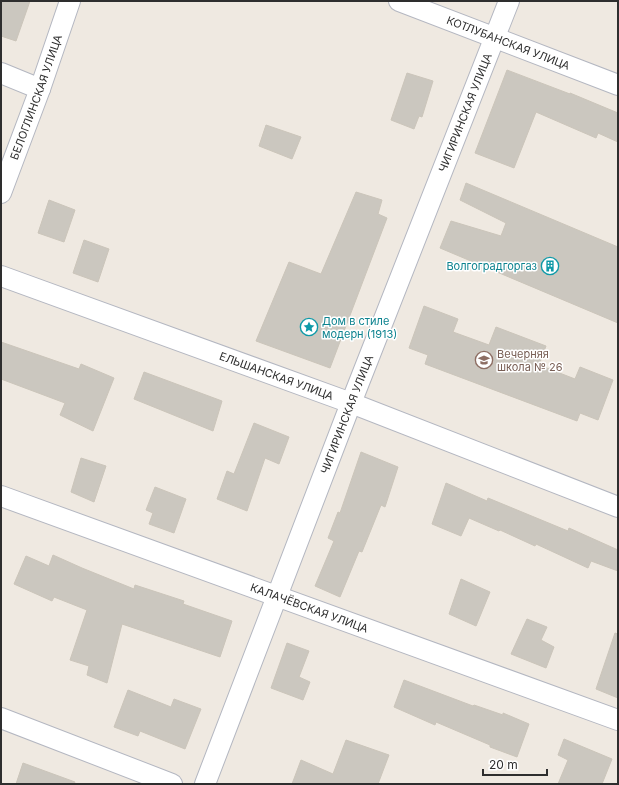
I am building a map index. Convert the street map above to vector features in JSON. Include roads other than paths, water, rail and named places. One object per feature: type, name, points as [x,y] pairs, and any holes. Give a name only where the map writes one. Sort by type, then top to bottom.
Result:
[{"type":"street","name":"БЕЛОГЛИНСКАЯ УЛИЦА","points":[[1,192],[40,89],[70,1]]},
{"type":"street","name":"КОТЛУБАНСКАЯ УЛИЦА","points":[[399,1],[618,85]]},
{"type":"street","name":"ЧИГИРИНСКАЯ УЛИЦА","points":[[205,784],[351,403],[509,1]]},
{"type":"street","points":[[1,73],[40,89]]},
{"type":"street","name":"ЕЛЬШАНСКАЯ УЛИЦА","points":[[1,276],[351,403],[618,508]]},
{"type":"street","name":"КАЛАЧЁВСКАЯ УЛИЦА","points":[[1,496],[618,720]]},
{"type":"street","points":[[1,718],[172,784]]},
{"type":"place","name":"Волгоградгоргаз","points":[[550,266]]},
{"type":"place","name":"Дом в стиле модерн (1913)","points":[[309,327]]},
{"type":"place","name":"Вечерняя школа № 26","points":[[484,360]]}]
